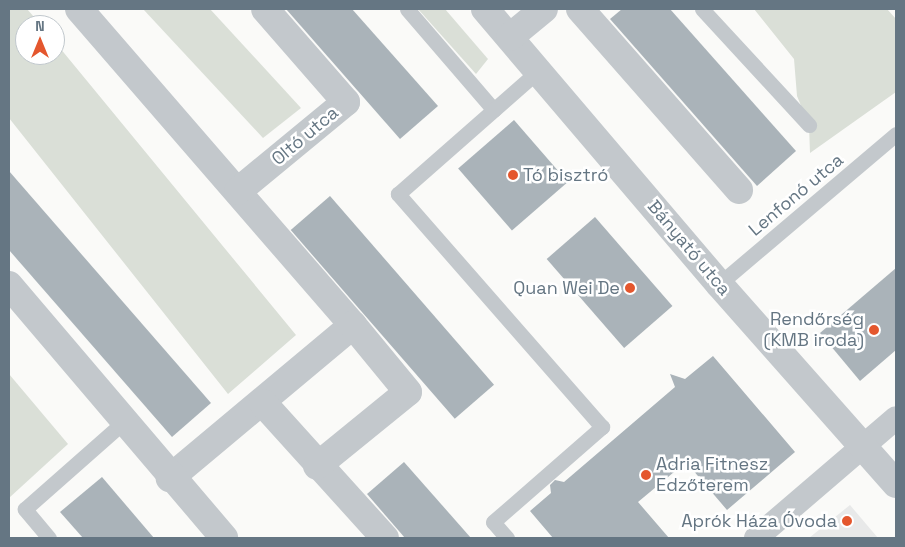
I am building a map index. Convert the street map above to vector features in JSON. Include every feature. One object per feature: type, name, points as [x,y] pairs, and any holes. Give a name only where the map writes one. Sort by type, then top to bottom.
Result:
[{"type":"street","points":[[79,9],[353,325],[408,392],[318,466]]},
{"type":"street","name":"Oltó utca","points":[[238,192],[346,102],[266,9]]},
{"type":"street","name":"Bányató utca","points":[[485,9],[539,70],[719,284],[896,484]]},
{"type":"street","points":[[510,37],[544,9]]},
{"type":"street","points":[[580,9],[739,190]]},
{"type":"street","points":[[9,285],[126,420],[170,478],[224,538]]},
{"type":"street","points":[[170,478],[263,403],[353,325]]},
{"type":"street","points":[[263,403],[384,538]]},
{"type":"street","points":[[756,538],[896,418]]},
{"type":"lane","points":[[407,9],[494,110]]},
{"type":"lane","points":[[702,9],[809,125]]},
{"type":"lane","points":[[507,538],[493,522],[602,427],[398,194],[539,70]]},
{"type":"lane","name":"Lenfonó utca","points":[[719,284],[896,134]]},
{"type":"lane","points":[[48,538],[24,509],[126,420]]},
{"type":"shaded area","points":[[9,9],[27,9],[32,15],[15,15],[15,65],[65,65],[65,54],[296,335],[228,394],[9,118]]},
{"type":"shaded area","points":[[143,9],[210,9],[301,108],[263,138]]},
{"type":"shaded area","points":[[418,9],[445,9],[488,59],[476,74]]},
{"type":"shaded area","points":[[754,9],[887,9],[896,19],[896,92],[810,153],[809,125],[797,96],[794,59]]},
{"type":"shaded area","points":[[9,374],[68,444],[9,498]]},
{"type":"shaded area","name":"Aprók Háza Óvoda","points":[[850,505],[878,538],[809,538]]},
{"type":"building","points":[[286,9],[352,9],[438,106],[400,139]]},
{"type":"building","points":[[622,9],[670,9],[796,151],[757,186],[610,19]]},
{"type":"building","name":"Tó bisztró","points":[[514,120],[568,182],[512,230],[458,169]]},
{"type":"building","points":[[9,171],[211,403],[172,437],[9,250]]},
{"type":"building","points":[[330,196],[494,385],[455,419],[291,230]]},
{"type":"building","points":[[595,217],[672,306],[624,348],[547,259]]},
{"type":"building","points":[[896,268],[896,350],[860,381],[820,333]]},
{"type":"building","points":[[713,356],[795,452],[727,510],[686,462],[638,502],[669,538],[553,538],[530,511],[551,493],[550,485],[555,480],[564,482],[675,387],[670,374],[685,379]]},
{"type":"building","points":[[404,462],[471,538],[405,538],[367,494]]},
{"type":"building","points":[[102,477],[154,538],[83,538],[60,512]]},
{"type":"place","name":"Tó bisztró","points":[[513,175]]},
{"type":"place","name":"Quan Wei De","points":[[630,288]]},
{"type":"place","name":"Rendőrség (KMB iroda)","points":[[874,330]]},
{"type":"place","name":"Adria Fitnesz Edzőterem","points":[[646,475]]},
{"type":"place","name":"Aprók Háza Óvoda","points":[[847,521]]}]
